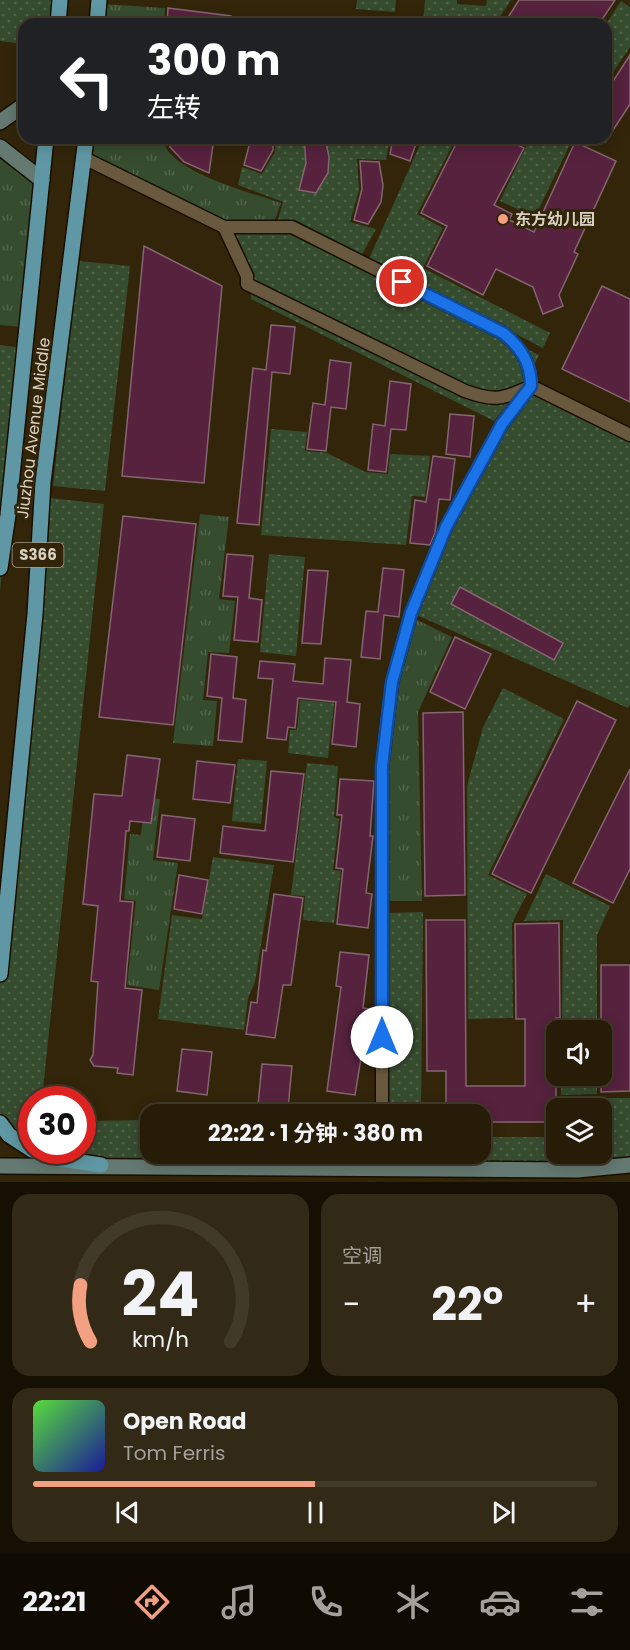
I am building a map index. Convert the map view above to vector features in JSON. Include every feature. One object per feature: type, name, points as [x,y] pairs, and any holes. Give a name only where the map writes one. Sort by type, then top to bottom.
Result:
[{"type":"main road","points":[[58,18],[60,0]]},
{"type":"main road","points":[[98,18],[99,0]]},
{"type":"main road","points":[[0,122],[18,109]]},
{"type":"main road","name":"Jiuzhou Avenue Middle","points":[[0,568],[8,515],[45,144]]},
{"type":"main road","name":"Jiuzhou Avenue Middle","points":[[0,974],[35,614],[44,482],[85,144]]},
{"type":"main road","points":[[0,147],[42,180]]},
{"type":"main road","points":[[0,1123],[9,1134],[18,1140]]},
{"type":"main road","points":[[94,1164],[101,1165]]},
{"type":"main road","points":[[0,1166],[171,1164]]},
{"type":"main road","points":[[447,1164],[578,1170],[630,1164]]},
{"type":"street","points":[[84,158],[224,227],[292,227],[503,333],[512,340],[529,366],[531,386],[502,424],[446,527],[411,613],[392,682],[382,766],[382,1104]]},
{"type":"street","points":[[224,227],[247,276],[247,284],[465,391],[484,398],[509,397],[531,386]]},
{"type":"street","points":[[531,386],[630,435]]},
{"type":"green space","points":[[0,0],[54,0],[52,18],[18,18],[18,43],[0,41]]},
{"type":"green space","points":[[357,0],[396,0],[395,12],[356,9]]},
{"type":"green space","points":[[425,0],[457,0],[457,4],[486,6],[487,0],[511,0],[499,18],[424,18]]},
{"type":"green space","points":[[621,1],[630,7],[630,47],[612,74],[612,18],[610,18]]},
{"type":"green space","points":[[103,4],[165,8],[164,18],[102,18]]},
{"type":"green space","points":[[91,144],[164,144],[168,151],[190,169],[220,183],[281,203],[274,222],[226,223],[90,154]]},
{"type":"green space","points":[[275,144],[389,144],[386,160],[357,159],[359,190],[350,222],[376,229],[360,258],[277,223],[283,202],[238,185],[242,167],[262,174],[275,152]]},
{"type":"green space","points":[[420,144],[453,144],[417,214],[443,228],[423,268],[550,333],[543,348],[369,259]]},
{"type":"green space","points":[[527,144],[570,144],[535,217],[500,201]]},
{"type":"green space","points":[[0,153],[38,185],[22,327],[0,325]]},
{"type":"green space","points":[[232,231],[292,232],[539,355],[525,383],[494,421],[251,299],[250,275]]},
{"type":"green space","points":[[78,261],[130,266],[105,491],[53,486]]},
{"type":"green space","points":[[0,345],[24,348],[0,591]]},
{"type":"green space","points":[[531,386],[630,436],[630,704],[628,708],[412,613],[446,528]]},
{"type":"green space","points":[[271,429],[307,432],[305,451],[327,453],[365,472],[388,474],[390,454],[430,456],[425,497],[412,496],[406,545],[261,535]]},
{"type":"green space","points":[[50,498],[104,504],[43,1086],[18,1086],[18,1136],[0,1114],[0,978]]},
{"type":"green space","points":[[200,514],[229,517],[219,599],[235,601],[229,653],[208,652],[203,700],[217,701],[213,746],[173,743]]},
{"type":"green space","points":[[269,554],[305,557],[296,656],[260,652]]},
{"type":"green space","points":[[415,619],[452,637],[418,712],[422,901],[388,901],[385,767],[397,682]]},
{"type":"green space","points":[[503,688],[564,719],[488,875],[527,894],[512,923],[513,1018],[468,1019],[467,786],[483,727]]},
{"type":"green space","points":[[300,700],[334,703],[328,758],[288,753],[290,730],[297,730]]},
{"type":"green space","points":[[238,759],[267,761],[261,824],[232,821]]},
{"type":"green space","points":[[307,763],[338,766],[334,817],[339,819],[333,870],[341,871],[334,923],[303,920],[305,896],[291,895]]},
{"type":"green space","points":[[145,797],[160,799],[153,860],[178,863],[159,990],[127,985],[136,901],[124,899],[130,834],[141,835]]},
{"type":"green space","points":[[213,857],[274,865],[255,982],[248,998],[244,1030],[158,1019],[172,915],[202,919]]},
{"type":"green space","points":[[546,874],[610,906],[597,935],[597,1020],[562,1020],[563,920],[524,921]]},
{"type":"green space","points":[[423,912],[421,1104],[387,1104],[386,913]]},
{"type":"green space","points":[[561,1086],[597,1086],[597,1094],[561,1095]]},
{"type":"green space","points":[[612,1098],[630,1098],[630,1159],[612,1161]]},
{"type":"green space","points":[[140,1120],[140,1160],[96,1159],[96,1121]]},
{"type":"green space","points":[[491,1137],[546,1137],[546,1163],[491,1163]]},
{"type":"building","points":[[519,0],[615,0],[603,18],[508,18]]},
{"type":"building","points":[[168,8],[231,16],[231,18],[167,18]]},
{"type":"building","points":[[630,55],[630,104],[612,132],[612,83]]},
{"type":"building","points":[[169,144],[213,144],[209,173],[184,162]]},
{"type":"building","points":[[249,144],[273,144],[273,150],[261,171],[244,165]]},
{"type":"building","points":[[304,144],[326,144],[329,157],[328,173],[316,193],[299,190],[306,163]]},
{"type":"building","points":[[392,144],[416,144],[410,161],[390,154]]},
{"type":"building","points":[[456,144],[516,144],[524,148],[494,205],[512,214],[509,220],[534,232],[574,144],[579,144],[616,161],[574,252],[578,254],[559,295],[563,306],[543,314],[533,287],[496,269],[483,295],[427,266],[447,226],[421,213]]},
{"type":"building","points":[[360,161],[379,162],[383,185],[381,202],[368,224],[354,220],[362,189]]},
{"type":"building","points":[[144,246],[222,286],[204,483],[122,476]]},
{"type":"building","points":[[602,286],[630,299],[630,402],[562,369]]},
{"type":"building","points":[[271,325],[295,327],[290,374],[272,372],[259,525],[237,523],[253,368],[266,370]]},
{"type":"building","points":[[330,360],[351,363],[346,409],[331,407],[326,451],[307,449],[313,403],[325,405]]},
{"type":"building","points":[[390,381],[411,384],[406,430],[391,429],[386,472],[368,470],[373,424],[385,426]]},
{"type":"building","points":[[450,414],[474,416],[470,457],[446,454]]},
{"type":"building","points":[[433,456],[455,459],[450,500],[439,499],[435,533],[430,545],[410,543],[415,500],[426,502]]},
{"type":"building","points":[[123,516],[196,524],[173,725],[99,717]]},
{"type":"building","points":[[227,554],[253,556],[249,598],[262,600],[258,642],[234,640],[238,597],[223,596]]},
{"type":"building","points":[[383,568],[404,570],[399,617],[384,615],[380,659],[361,657],[366,611],[378,612]]},
{"type":"building","points":[[308,570],[328,571],[321,644],[302,643]]},
{"type":"building","points":[[460,587],[563,643],[554,660],[451,604]]},
{"type":"building","points":[[455,637],[491,654],[465,709],[430,692]]},
{"type":"building","points":[[211,654],[237,657],[233,698],[246,700],[242,742],[218,740],[222,698],[207,696]]},
{"type":"building","points":[[325,658],[351,660],[347,702],[360,704],[356,747],[332,744],[336,702],[298,698],[295,728],[288,727],[286,740],[267,738],[273,679],[258,678],[260,661],[295,664],[293,681],[323,684]]},
{"type":"building","points":[[577,701],[616,720],[531,893],[492,874]]},
{"type":"building","points":[[463,712],[465,895],[425,896],[423,713]]},
{"type":"building","points":[[127,755],[160,759],[151,823],[130,821],[129,831],[126,831],[120,901],[133,902],[125,988],[142,990],[133,1075],[117,1073],[118,1068],[94,1066],[90,1060],[93,1055],[98,982],[91,981],[98,906],[83,904],[94,794],[122,796]]},
{"type":"building","points":[[197,761],[235,765],[230,803],[193,799]]},
{"type":"building","points":[[630,769],[630,869],[613,903],[573,883]]},
{"type":"building","points":[[271,771],[304,774],[293,862],[220,853],[223,826],[265,831]]},
{"type":"building","points":[[340,779],[374,781],[370,836],[373,836],[366,893],[372,894],[368,928],[337,924],[343,869],[336,868],[342,815],[337,815]]},
{"type":"building","points":[[162,815],[195,819],[190,861],[157,857]]},
{"type":"building","points":[[179,875],[208,880],[202,914],[174,909]]},
{"type":"building","points":[[274,894],[303,898],[291,985],[283,985],[275,1038],[246,1034],[251,1002],[257,1003],[263,950],[266,951]]},
{"type":"building","points":[[426,920],[465,920],[466,1086],[525,1086],[525,1019],[516,1019],[515,924],[559,923],[560,1018],[546,1020],[546,1086],[556,1086],[556,1098],[546,1098],[546,1122],[491,1122],[491,1104],[446,1104],[446,1071],[427,1071]]},
{"type":"building","points":[[340,952],[369,955],[363,1008],[369,1009],[355,1095],[327,1091],[341,987],[336,986]]},
{"type":"building","points":[[601,965],[630,965],[630,1091],[601,1092],[601,1086],[612,1086],[612,1020],[601,1020]]},
{"type":"building","points":[[182,1049],[212,1052],[207,1095],[177,1091]]},
{"type":"building","points":[[262,1064],[292,1066],[288,1104],[258,1104]]},
{"type":"place","name":"东方幼儿园","points":[[503,219]]},
{"type":"route","points":[[382,1037],[382,766],[392,682],[411,613],[446,527],[502,424],[531,386],[529,366],[512,340],[503,333],[402,282]]}]
